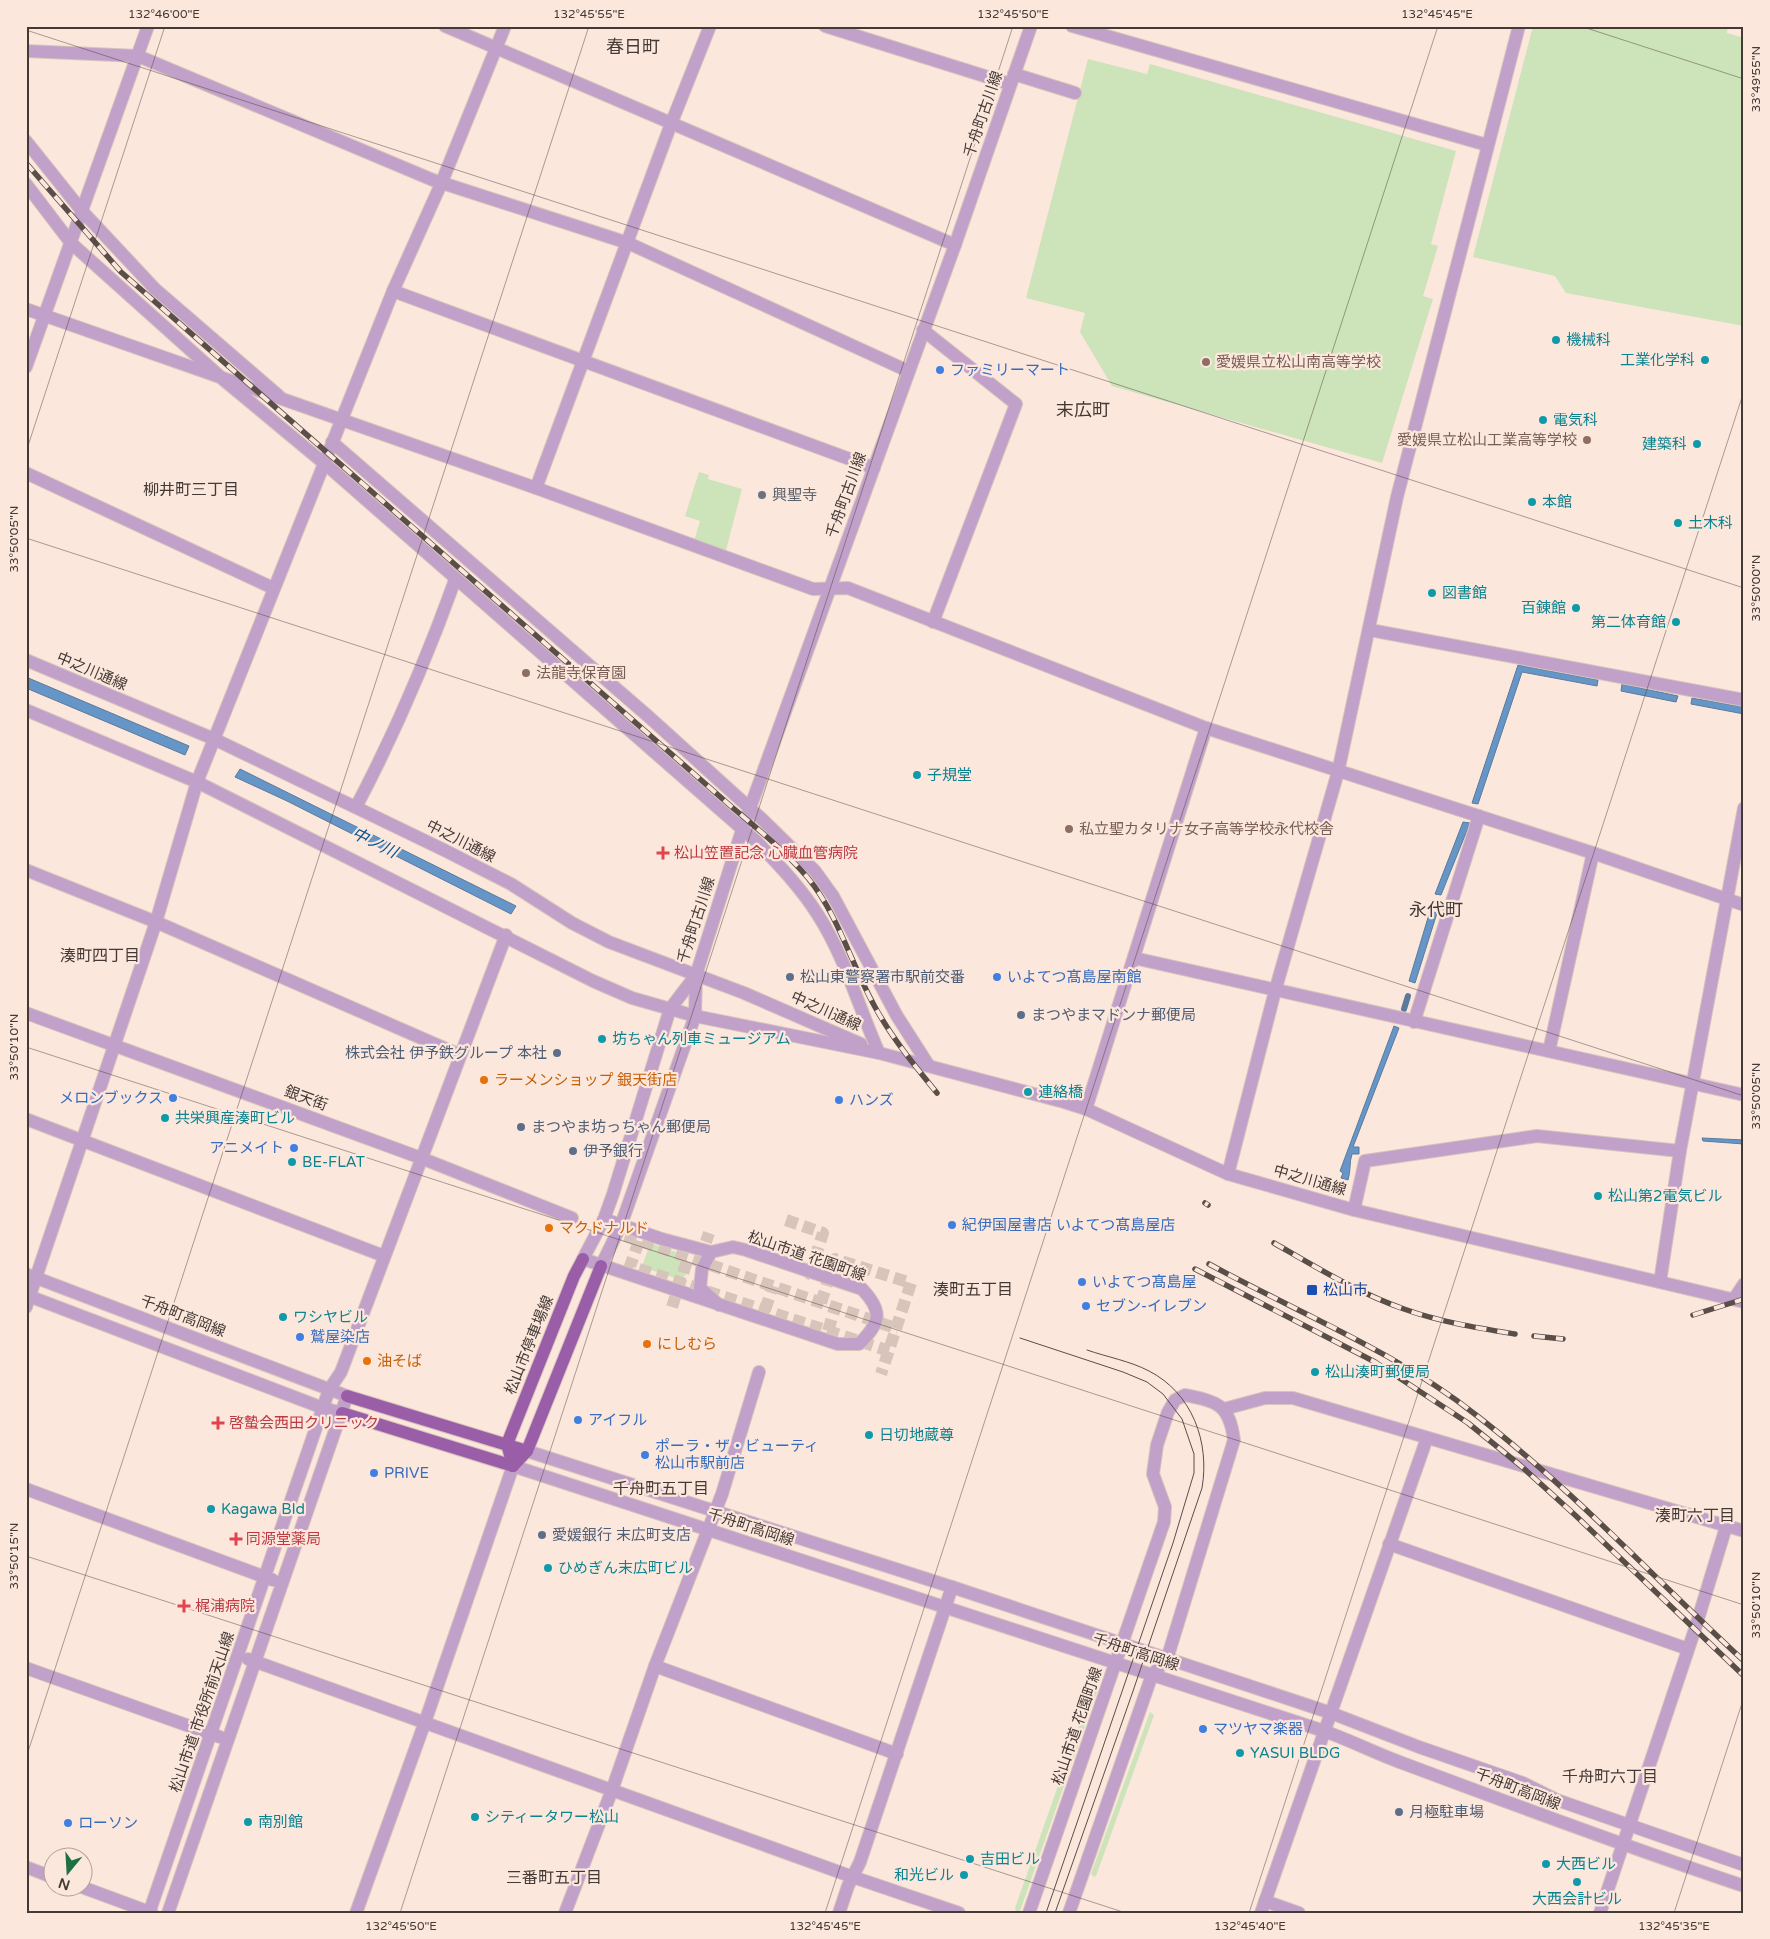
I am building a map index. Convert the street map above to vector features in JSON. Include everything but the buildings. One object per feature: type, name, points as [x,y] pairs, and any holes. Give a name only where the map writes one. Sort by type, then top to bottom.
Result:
[{"type":"main road","name":"松山市停車場線","points":[[508,1444],[574,1276],[583,1260]]},
{"type":"main road","points":[[513,1466],[527,1451],[601,1266]]},
{"type":"main road","points":[[347,1396],[527,1451]]},
{"type":"main road","points":[[342,1413],[513,1466]]},
{"type":"main road","points":[[508,1444],[513,1466]]},
{"type":"street","points":[[26,367],[148,26]]},
{"type":"street","points":[[445,26],[955,245]]},
{"type":"street","points":[[342,1413],[323,1408],[28,1300],[31,1276],[83,1140],[115,1045],[156,922],[197,782],[340,420],[393,290],[441,184],[505,26]]},
{"type":"street","points":[[536,488],[671,124],[710,26]]},
{"type":"street","points":[[825,26],[1012,79],[1075,93]]},
{"type":"street","name":"千舟町古川線","points":[[621,1225],[695,1016],[696,976],[742,830],[955,245],[1031,26]]},
{"type":"street","points":[[1072,26],[1488,145]]},
{"type":"street","points":[[1228,1174],[1275,991],[1338,772],[1370,630],[1397,497],[1519,26]]},
{"type":"street","points":[[26,51],[138,56],[441,184],[628,243],[908,371]]},
{"type":"street","points":[[26,140],[82,211],[155,289],[285,400]]},
{"type":"street","points":[[26,184],[71,243],[225,381],[324,462],[455,580],[756,841],[802,891],[819,916],[833,943],[879,1053]]},
{"type":"street","points":[[393,290],[874,468]]},
{"type":"street","points":[[26,310],[536,488],[813,589],[848,588],[1206,728],[1593,853],[1744,906]]},
{"type":"street","points":[[924,330],[1016,404],[933,622]]},
{"type":"street","points":[[332,442],[642,711],[750,808],[815,871],[833,896],[897,1016],[929,1066]]},
{"type":"street","points":[[26,473],[273,588]]},
{"type":"street","points":[[356,807],[396,728],[428,656],[455,580]]},
{"type":"street","points":[[1370,630],[1744,700]]},
{"type":"street","name":"中之川通線","points":[[26,660],[214,740],[356,807],[511,884],[572,923],[609,942],[771,1004],[879,1053]]},
{"type":"street","name":"中之川通線","points":[[26,710],[197,782],[594,981],[632,998],[695,1016],[879,1053],[1001,1084],[1086,1109],[1228,1174],[1354,1210],[1739,1300]]},
{"type":"street","points":[[1086,1109],[1206,728]]},
{"type":"street","points":[[1660,1282],[1680,1151],[1744,808]]},
{"type":"street","points":[[1414,1022],[1479,816]]},
{"type":"street","points":[[1549,1051],[1593,853]]},
{"type":"street","points":[[26,870],[156,922],[460,1055]]},
{"type":"street","points":[[323,1408],[329,1390],[341,1372],[506,936]]},
{"type":"street","points":[[1134,958],[1744,1095]]},
{"type":"street","name":"千舟町古川線","points":[[604,1219],[670,1009],[696,976]]},
{"type":"street","name":"銀天街","points":[[26,1013],[421,1158],[572,1218]]},
{"type":"street","points":[[26,1119],[384,1256]]},
{"type":"street","points":[[1354,1210],[1365,1161],[1537,1136],[1680,1151]]},
{"type":"street","points":[[583,1260],[604,1219]]},
{"type":"street","name":"松山市道 花園町線","points":[[583,1260],[838,1344],[859,1344],[875,1328],[877,1314],[872,1299],[862,1289],[746,1250],[733,1247],[711,1252],[604,1219]]},
{"type":"street","points":[[601,1266],[621,1225]]},
{"type":"street","name":"松山市道 花園町線","points":[[711,1252],[702,1269],[700,1288],[719,1304]]},
{"type":"street","name":"千舟町高岡線","points":[[31,1276],[347,1396]]},
{"type":"street","points":[[1739,1300],[1744,1284]]},
{"type":"street","points":[[567,1912],[655,1666],[715,1512],[759,1372]]},
{"type":"street","name":"松山市道 花園町線","points":[[1029,1913],[1117,1663],[1164,1522],[1164,1507],[1153,1474],[1157,1445],[1168,1412],[1175,1400],[1185,1395],[1204,1399],[1224,1409]]},
{"type":"street","points":[[168,1913],[347,1396]]},
{"type":"street","points":[[1069,1913],[1152,1675],[1167,1659],[1216,1505],[1234,1440],[1231,1421],[1224,1409],[1265,1398],[1294,1398],[1744,1531]]},
{"type":"street","name":"松山市道 市役所前天山線","points":[[150,1912],[323,1408]]},
{"type":"street","points":[[1299,1913],[1263,1907],[1427,1438]]},
{"type":"street","name":"千舟町高岡線","points":[[527,1451],[952,1587],[1331,1713],[1419,1747],[1523,1783],[1556,1800],[1744,1866]]},
{"type":"street","points":[[356,1913],[425,1722],[513,1466]]},
{"type":"street","name":"千舟町高岡線","points":[[513,1466],[707,1531],[946,1606],[1324,1731],[1353,1741],[1403,1764],[1493,1795],[1523,1809],[1621,1845],[1744,1886]]},
{"type":"street","points":[[26,1489],[282,1583]]},
{"type":"street","points":[[1600,1913],[1627,1826],[1688,1649],[1726,1527]]},
{"type":"street","points":[[1390,1544],[1688,1649]]},
{"type":"street","points":[[838,1913],[860,1862],[952,1587]]},
{"type":"street","points":[[238,1656],[853,1877],[959,1913]]},
{"type":"street","points":[[655,1666],[897,1754]]},
{"type":"street","points":[[26,1668],[229,1740]]},
{"type":"street","points":[[26,1867],[42,1873]]},
{"type":"street","points":[[92,1890],[150,1912]]},
{"type":"green space","points":[[1533,26],[1728,26],[1727,33],[1744,38],[1744,326],[1566,293],[1555,276],[1473,257]]},
{"type":"green space","points":[[1088,59],[1147,74],[1150,64],[1456,151],[1431,244],[1438,246],[1423,296],[1433,299],[1382,463],[1112,386],[1080,332],[1085,313],[1026,298]]},
{"type":"green space","points":[[699,472],[709,475],[708,479],[742,489],[726,550],[694,541],[700,521],[685,516]]},
{"type":"green space","points":[[650,1243],[684,1255],[689,1264],[685,1276],[678,1279],[642,1267]]},
{"type":"green space","points":[[1092,1689],[1097,1692],[1020,1911],[1016,1912],[1015,1908]]},
{"type":"green space","points":[[1150,1712],[1154,1715],[1096,1876],[1094,1877],[1091,1874]]},
{"type":"water","points":[[1518,665],[1598,680],[1597,686],[1522,672],[1478,804],[1472,803]]},
{"type":"water","points":[[26,677],[189,746],[185,755],[26,688]]},
{"type":"water","points":[[1622,684],[1678,696],[1676,702],[1621,691]]},
{"type":"water","points":[[1692,698],[1744,707],[1744,714],[1691,704]]},
{"type":"water","name":"中ノ川","points":[[240,769],[516,906],[511,914],[287,801],[235,777]]},
{"type":"water","points":[[1463,822],[1470,823],[1441,895],[1435,894]]},
{"type":"water","points":[[1430,911],[1437,913],[1415,983],[1409,981]]},
{"type":"water","points":[[1394,1026],[1399,1028],[1353,1147],[1359,1147],[1359,1154],[1352,1154],[1348,1180],[1341,1178],[1343,1173],[1340,1171]]},
{"type":"water","points":[[1702,1138],[1744,1140],[1744,1144],[1703,1141]]},
{"type":"waterway","points":[[1404,1009],[1408,996]]},
{"type":"tunnel","points":[[786,1220],[823,1233],[810,1274],[816,1277]]},
{"type":"tunnel","points":[[608,1230],[898,1329]]},
{"type":"tunnel","points":[[700,1259],[709,1233]]},
{"type":"tunnel","points":[[639,1241],[630,1266],[889,1351]]},
{"type":"tunnel","points":[[672,1307],[688,1258]]},
{"type":"tunnel","points":[[821,1303],[835,1259],[911,1283],[881,1374]]},
{"type":"tunnel","points":[[765,1310],[773,1286]]},
{"type":"tunnel","points":[[828,1331],[835,1308]]},
{"type":"tram line","points":[[1020,1338],[1123,1372],[1147,1382],[1163,1394],[1182,1419],[1194,1454],[1194,1473],[1173,1543],[1046,1913]]},
{"type":"tram line","points":[[1055,1913],[1202,1488],[1204,1471],[1203,1453],[1195,1420],[1177,1392],[1164,1380],[1149,1371],[1087,1350]]},
{"type":"railway","points":[[26,163],[121,272],[791,859],[808,878],[828,908],[867,991],[889,1030],[937,1093]]},
{"type":"railway","points":[[1274,1243],[1338,1279],[1387,1303],[1445,1321],[1515,1334]]},
{"type":"railway","points":[[1209,1264],[1380,1352],[1445,1392],[1476,1415],[1580,1504],[1744,1661]]},
{"type":"railway","points":[[1195,1269],[1375,1362],[1468,1423],[1521,1466],[1575,1515],[1744,1676]]},
{"type":"railway","points":[[1693,1315],[1744,1299]]},
{"type":"railway","points":[[1534,1336],[1563,1339]]},
{"type":"place","name":"機械科","points":[[1556,340]]},
{"type":"place","name":"工業化学科","points":[[1705,360]]},
{"type":"place","name":"愛媛県立松山南高等学校","points":[[1206,362]]},
{"type":"place","name":"ファミリーマート","points":[[940,370]]},
{"type":"place","name":"電気科","points":[[1543,420]]},
{"type":"place","name":"愛媛県立松山工業高等学校","points":[[1587,440]]},
{"type":"place","name":"建築科","points":[[1697,444]]},
{"type":"place","name":"興聖寺","points":[[762,495]]},
{"type":"place","name":"本館","points":[[1532,502]]},
{"type":"place","name":"土木科","points":[[1678,523]]},
{"type":"place","name":"図書館","points":[[1432,593]]},
{"type":"place","name":"百錬館","points":[[1576,608]]},
{"type":"place","name":"第二体育館","points":[[1676,622]]},
{"type":"place","name":"法龍寺保育園","points":[[526,673]]},
{"type":"place","name":"子規堂","points":[[917,775]]},
{"type":"place","name":"私立聖カタリナ女子高等学校永代校舎","points":[[1069,829]]},
{"type":"place","name":"松山笠置記念 心臓血管病院","points":[[663,853]]},
{"type":"place","name":"松山東警察署市駅前交番","points":[[790,977]]},
{"type":"place","name":"いよてつ髙島屋南館","points":[[997,977]]},
{"type":"place","name":"まつやまマドンナ郵便局","points":[[1021,1015]]},
{"type":"place","name":"坊ちゃん列車ミュージアム","points":[[602,1039]]},
{"type":"place","name":"株式会社 伊予鉄グループ 本社","points":[[557,1053]]},
{"type":"place","name":"ラーメンショップ 銀天街店","points":[[484,1080]]},
{"type":"place","name":"連絡橋","points":[[1028,1092]]},
{"type":"place","name":"メロンブックス","points":[[173,1098]]},
{"type":"place","name":"ハンズ","points":[[839,1100]]},
{"type":"place","name":"共栄興産湊町ビル","points":[[165,1118]]},
{"type":"place","name":"まつやま坊っちゃん郵便局","points":[[521,1127]]},
{"type":"place","name":"アニメイト","points":[[294,1148]]},
{"type":"place","name":"伊予銀行","points":[[573,1151]]},
{"type":"place","name":"BE-FLAT","points":[[292,1162]]},
{"type":"place","name":"松山第2電気ビル","points":[[1598,1196]]},
{"type":"place","name":"紀伊国屋書店 いよてつ髙島屋店","points":[[952,1225]]},
{"type":"place","name":"マクドナルド","points":[[549,1228]]},
{"type":"place","name":"いよてつ髙島屋","points":[[1082,1282]]},
{"type":"place","name":"松山市","points":[[1312,1290]]},
{"type":"place","name":"セブン-イレブン","points":[[1086,1306]]},
{"type":"place","name":"ワシヤビル","points":[[283,1317]]},
{"type":"place","name":"鷲屋染店","points":[[300,1337]]},
{"type":"place","name":"にしむら","points":[[647,1344]]},
{"type":"place","name":"油そば","points":[[367,1361]]},
{"type":"place","name":"松山湊町郵便局","points":[[1315,1372]]},
{"type":"place","name":"アイフル","points":[[578,1420]]},
{"type":"place","name":"啓蟄会西田クリニック","points":[[218,1423]]},
{"type":"place","name":"日切地蔵尊","points":[[869,1435]]},
{"type":"place","name":"ポーラ・ザ・ビューティ 松山市駅前店","points":[[645,1455]]},
{"type":"place","name":"PRIVE","points":[[374,1473]]},
{"type":"place","name":"Kagawa Bld","points":[[211,1509]]},
{"type":"place","name":"愛媛銀行 末広町支店","points":[[542,1535]]},
{"type":"place","name":"同源堂薬局","points":[[236,1539]]},
{"type":"place","name":"ひめぎん末広町ビル","points":[[548,1568]]},
{"type":"place","name":"梶浦病院","points":[[184,1606]]},
{"type":"place","name":"マツヤマ楽器","points":[[1203,1729]]},
{"type":"place","name":"YASUI BLDG","points":[[1240,1753]]},
{"type":"place","name":"月極駐車場","points":[[1399,1812]]},
{"type":"place","name":"シティータワー松山","points":[[475,1817]]},
{"type":"place","name":"南別館","points":[[248,1822]]},
{"type":"place","name":"ローソン","points":[[68,1823]]},
{"type":"place","name":"吉田ビル","points":[[970,1859]]},
{"type":"place","name":"大西ビル","points":[[1546,1864]]},
{"type":"place","name":"和光ビル","points":[[964,1875]]},
{"type":"place","name":"大西会計ビル","points":[[1577,1882]]},
{"type":"district","name":"春日町","points":[[633,47]]},
{"type":"district","name":"末広町","points":[[1083,410]]},
{"type":"district","name":"柳井町三丁目","points":[[191,489]]},
{"type":"district","name":"永代町","points":[[1436,910]]},
{"type":"district","name":"湊町四丁目","points":[[100,955]]},
{"type":"district","name":"湊町五丁目","points":[[973,1289]]},
{"type":"district","name":"千舟町五丁目","points":[[661,1488]]},
{"type":"district","name":"湊町六丁目","points":[[1695,1515]]},
{"type":"district","name":"千舟町六丁目","points":[[1610,1776]]},
{"type":"district","name":"三番町五丁目","points":[[554,1877]]}]
